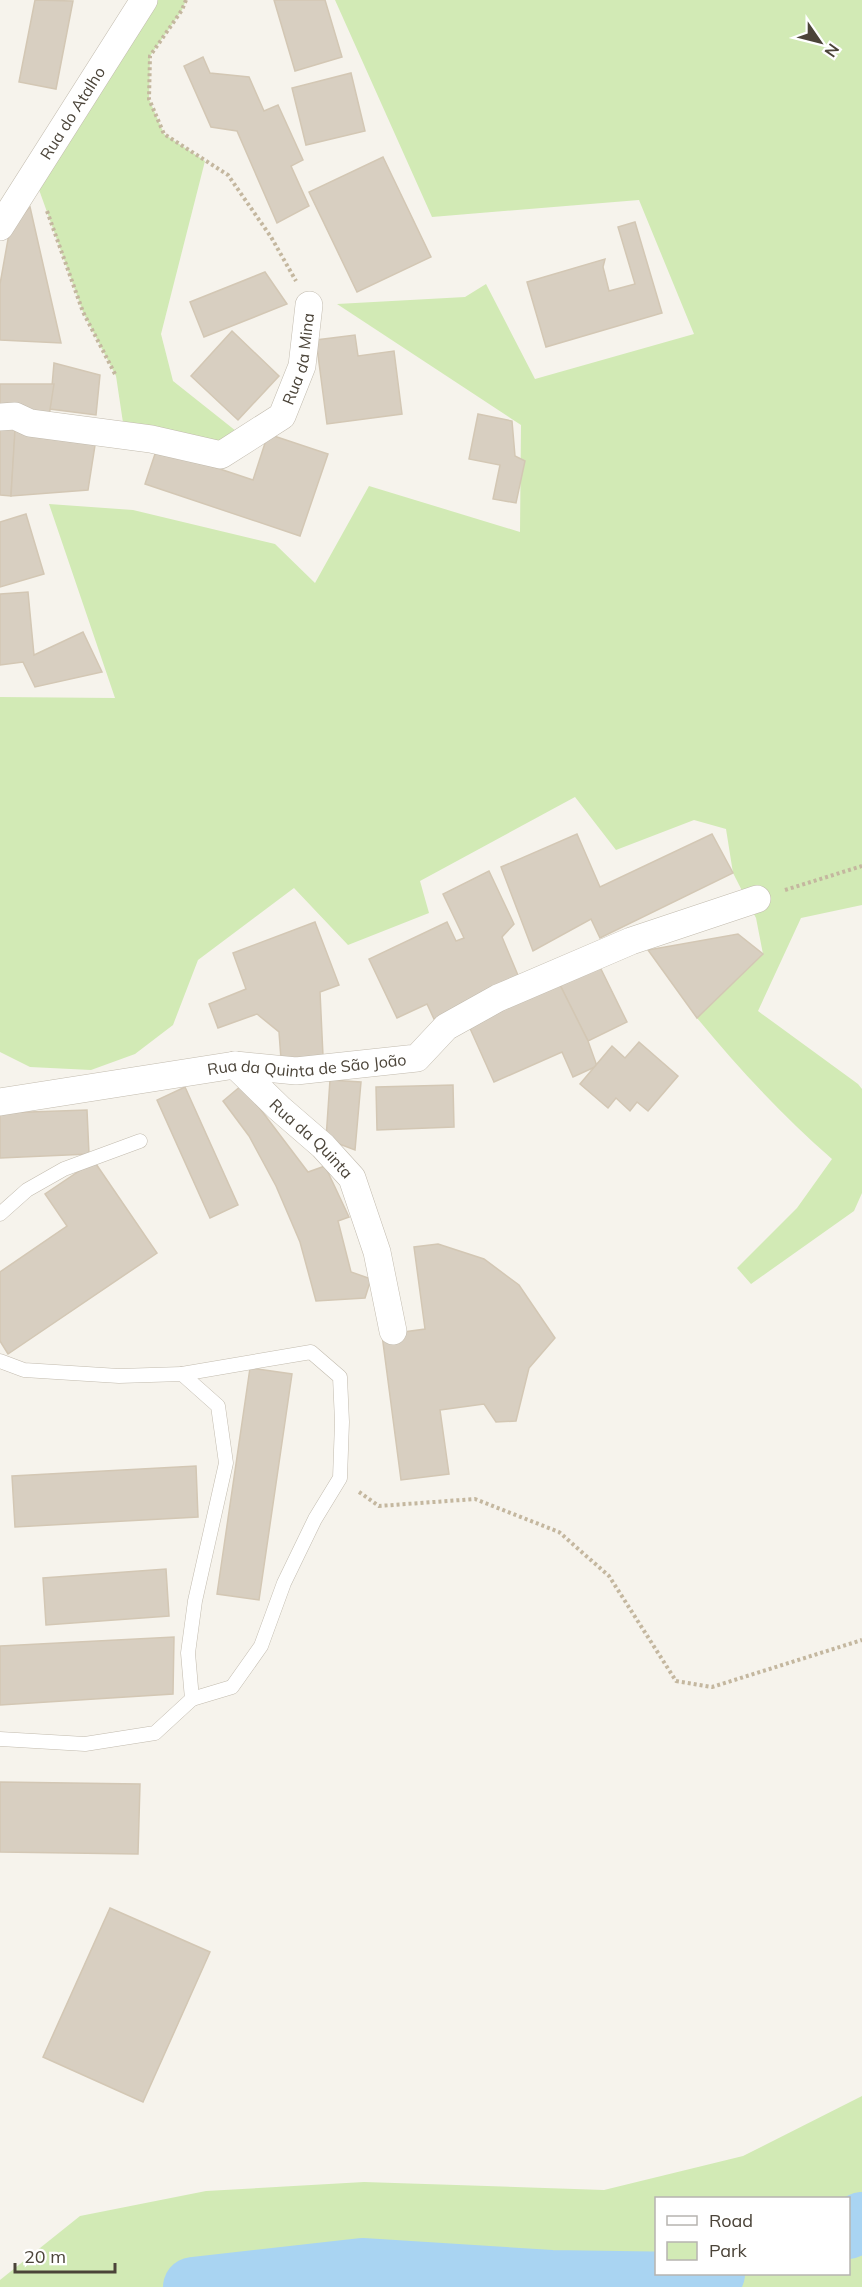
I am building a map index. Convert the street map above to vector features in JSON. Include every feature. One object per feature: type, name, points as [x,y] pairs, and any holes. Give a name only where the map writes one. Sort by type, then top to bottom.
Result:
[{"type":"street","name":"Rua do Atalho","points":[[0,227],[144,0]]},
{"type":"street","name":"Rua da Mina","points":[[0,417],[15,416],[30,423],[151,439],[221,455],[282,416],[302,366],[309,305]]},
{"type":"street","name":"Rua da Quinta de São João","points":[[0,1102],[235,1065],[296,1071],[417,1058],[446,1028],[498,998],[631,941],[757,899]]},
{"type":"street","name":"Rua da Quinta","points":[[235,1065],[279,1108],[323,1146],[351,1178],[377,1252],[393,1331]]},
{"type":"lane","points":[[0,1214],[27,1190],[64,1169],[140,1141]]},
{"type":"lane","points":[[0,1361],[24,1371],[119,1376],[182,1374],[311,1352],[340,1377],[342,1422],[340,1478],[309,1529],[284,1583],[261,1646],[232,1687],[192,1699],[155,1733],[85,1744],[0,1739]]},
{"type":"lane","points":[[182,1374],[218,1406],[226,1463],[195,1601],[188,1653],[192,1699]]},
{"type":"path","name":"Rua da Mina","points":[[186,0],[182,10],[150,56],[149,99],[164,134],[228,175],[271,237],[309,305]]},
{"type":"path","points":[[33,173],[83,312],[116,376]]},
{"type":"path","points":[[757,899],[862,866]]},
{"type":"path","points":[[340,1478],[379,1506],[475,1499],[559,1532],[609,1576],[676,1681],[712,1687],[862,1640]]},
{"type":"green space","points":[[141,0],[186,0],[182,10],[150,56],[149,99],[164,134],[205,161],[161,334],[173,381],[246,439],[221,455],[125,436],[116,376],[83,312],[33,173]]},
{"type":"green space","points":[[335,0],[862,0],[862,905],[801,918],[758,1011],[862,1089],[862,1193],[854,1211],[751,1284],[737,1268],[797,1208],[832,1159],[762,1091],[697,1018],[763,954],[756,918],[733,873],[726,829],[694,820],[616,850],[575,797],[420,881],[429,913],[348,945],[294,888],[198,960],[173,1025],[135,1054],[91,1070],[30,1067],[0,1052],[0,697],[115,698],[49,504],[133,510],[275,544],[315,583],[369,486],[520,532],[521,425],[337,304],[465,297],[486,284],[535,379],[694,334],[639,200],[432,217]]},
{"type":"green space","points":[[862,2096],[862,2287],[0,2287],[0,2280],[80,2216],[206,2191],[364,2182],[604,2190],[743,2156]]},
{"type":"building","points":[[35,0],[73,1],[56,89],[19,82]]},
{"type":"building","points":[[274,0],[325,0],[342,57],[295,71]]},
{"type":"building","points":[[203,57],[210,73],[249,77],[264,111],[278,105],[303,160],[291,166],[309,206],[277,223],[237,131],[211,127],[184,66]]},
{"type":"building","points":[[351,73],[365,131],[306,145],[292,88]]},
{"type":"building","points":[[383,157],[431,257],[357,292],[309,192]]},
{"type":"building","points":[[30,207],[61,343],[0,340],[0,284],[10,228]]},
{"type":"building","points":[[635,222],[662,313],[546,347],[527,282],[605,259],[603,267],[609,291],[635,284],[618,227]]},
{"type":"building","points":[[265,272],[287,304],[204,337],[190,302]]},
{"type":"building","points":[[232,331],[279,376],[238,420],[191,376]]},
{"type":"building","points":[[355,335],[358,356],[394,351],[402,414],[327,424],[316,340]]},
{"type":"building","points":[[54,363],[100,375],[96,415],[50,409]]},
{"type":"building","points":[[0,384],[54,384],[48,422],[0,413]]},
{"type":"building","points":[[478,414],[512,421],[515,456],[525,461],[516,503],[493,499],[500,465],[469,459]]},
{"type":"building","points":[[0,420],[16,420],[11,496],[0,495]]},
{"type":"building","points":[[15,429],[96,439],[88,490],[11,496]]},
{"type":"building","points":[[268,434],[328,454],[300,536],[145,484],[157,448],[253,480]]},
{"type":"building","points":[[26,514],[44,574],[0,587],[0,522]]},
{"type":"building","points":[[28,592],[34,655],[83,632],[102,672],[35,687],[23,662],[0,665],[0,594]]},
{"type":"building","points":[[577,834],[600,887],[712,834],[733,873],[600,938],[591,919],[533,951],[501,867]]},
{"type":"building","points":[[489,871],[514,924],[502,937],[520,980],[434,1019],[427,1004],[397,1018],[369,959],[447,922],[456,941],[464,938],[443,894]]},
{"type":"building","points":[[315,922],[339,985],[320,992],[323,1056],[281,1059],[279,1032],[257,1014],[218,1028],[209,1004],[246,989],[233,953]]},
{"type":"building","points":[[738,934],[763,954],[697,1018],[648,950]]},
{"type":"building","points":[[598,963],[627,1022],[588,1041],[559,983]]},
{"type":"building","points":[[559,983],[588,1041],[597,1066],[573,1077],[562,1052],[494,1082],[468,1024]]},
{"type":"building","points":[[639,1042],[678,1076],[648,1111],[637,1102],[630,1111],[616,1098],[608,1108],[580,1084],[612,1046],[625,1058]]},
{"type":"building","points":[[330,1080],[361,1082],[355,1150],[326,1139]]},
{"type":"building","points":[[242,1085],[308,1172],[325,1166],[349,1217],[338,1221],[351,1272],[371,1279],[365,1298],[316,1301],[300,1242],[276,1186],[249,1136],[223,1101]]},
{"type":"building","points":[[453,1085],[454,1127],[377,1130],[376,1087]]},
{"type":"building","points":[[185,1087],[238,1205],[210,1218],[157,1100]]},
{"type":"building","points":[[87,1110],[89,1154],[0,1158],[0,1113]]},
{"type":"building","points":[[94,1161],[157,1253],[8,1354],[0,1341],[0,1272],[67,1226],[45,1194]]},
{"type":"building","points":[[438,1244],[484,1259],[519,1285],[555,1338],[529,1368],[516,1421],[496,1422],[484,1404],[440,1410],[449,1474],[401,1480],[382,1335],[425,1329],[414,1247]]},
{"type":"building","points":[[250,1368],[292,1374],[259,1600],[217,1594]]},
{"type":"building","points":[[196,1466],[198,1517],[15,1527],[12,1476]]},
{"type":"building","points":[[166,1569],[169,1616],[46,1625],[43,1578]]},
{"type":"building","points":[[174,1637],[173,1694],[0,1705],[0,1646]]},
{"type":"building","points":[[0,1782],[140,1784],[138,1854],[0,1852]]},
{"type":"building","points":[[110,1908],[210,1952],[143,2102],[43,2057]]},
{"type":"waterway","points":[[850,2228],[862,2222]]},
{"type":"waterway","points":[[193,2287],[362,2268],[551,2280],[687,2282],[712,2275]]}]
